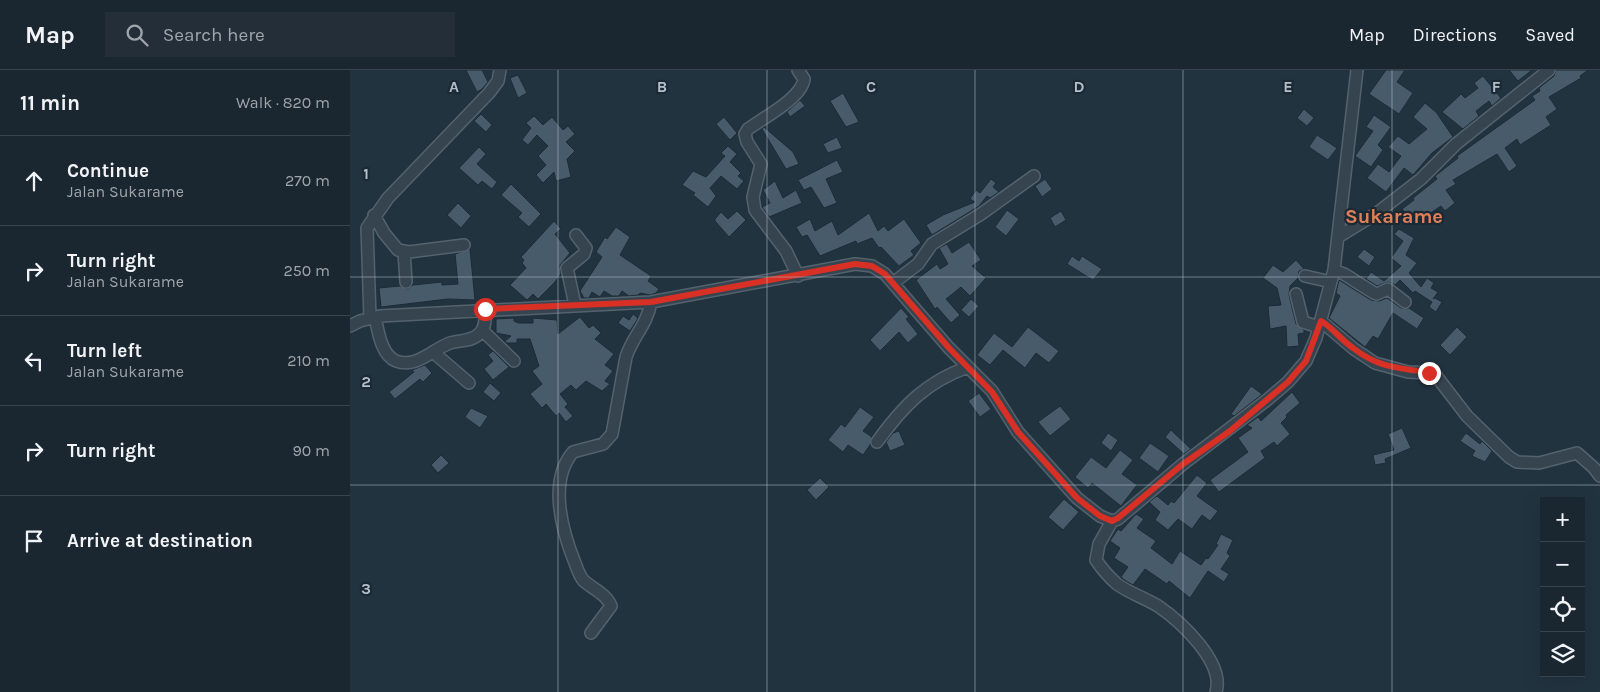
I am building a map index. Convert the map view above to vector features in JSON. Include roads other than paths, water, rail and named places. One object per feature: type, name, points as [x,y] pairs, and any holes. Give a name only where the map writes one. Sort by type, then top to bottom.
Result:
[{"type":"street","points":[[486,309],[482,330],[474,338],[448,344],[418,360],[394,360],[385,350],[372,317],[367,228],[374,215],[418,165],[489,93],[498,81],[500,70]]},
{"type":"street","points":[[798,70],[804,79],[804,85],[796,95],[748,129],[745,134],[747,142],[761,164],[753,197],[755,210],[786,251],[798,276]]},
{"type":"street","points":[[1216,692],[1217,682],[1213,667],[1201,646],[1171,616],[1124,588],[1103,570],[1096,560],[1096,553],[1112,521],[1183,464],[1230,431],[1288,382],[1306,361],[1320,324],[1334,270],[1357,70]]},
{"type":"street","points":[[1338,237],[1390,204],[1421,179],[1456,144],[1549,70]]},
{"type":"street","points":[[893,283],[918,264],[932,244],[981,214],[1034,176]]},
{"type":"street","points":[[374,215],[391,244],[398,250],[464,245]]},
{"type":"street","points":[[575,305],[567,268],[584,254],[586,248],[576,235]]},
{"type":"street","points":[[404,251],[406,282]]},
{"type":"street","points":[[350,326],[372,317],[486,309],[651,302],[860,264],[878,268],[992,392],[1018,432],[1077,498],[1100,516],[1112,521]]},
{"type":"street","points":[[1334,270],[1374,293],[1377,294],[1388,289],[1405,302]]},
{"type":"street","points":[[1305,276],[1331,282]]},
{"type":"street","points":[[1296,294],[1303,322],[1320,324],[1375,362],[1408,372],[1429,373],[1436,377],[1467,416],[1509,457],[1517,462],[1539,463],[1575,452],[1581,455],[1600,476]]},
{"type":"street","points":[[591,633],[611,606],[598,591],[582,579],[571,554],[562,518],[560,485],[567,462],[573,452],[603,444],[612,434],[626,357],[629,347],[648,316],[651,302]]},
{"type":"street","points":[[482,330],[514,361]]},
{"type":"street","points":[[433,352],[469,382]]},
{"type":"street","points":[[877,442],[890,424],[927,386],[939,378],[968,367]]},
{"type":"district","name":"Sukarame","points":[[1394,216]]}]
